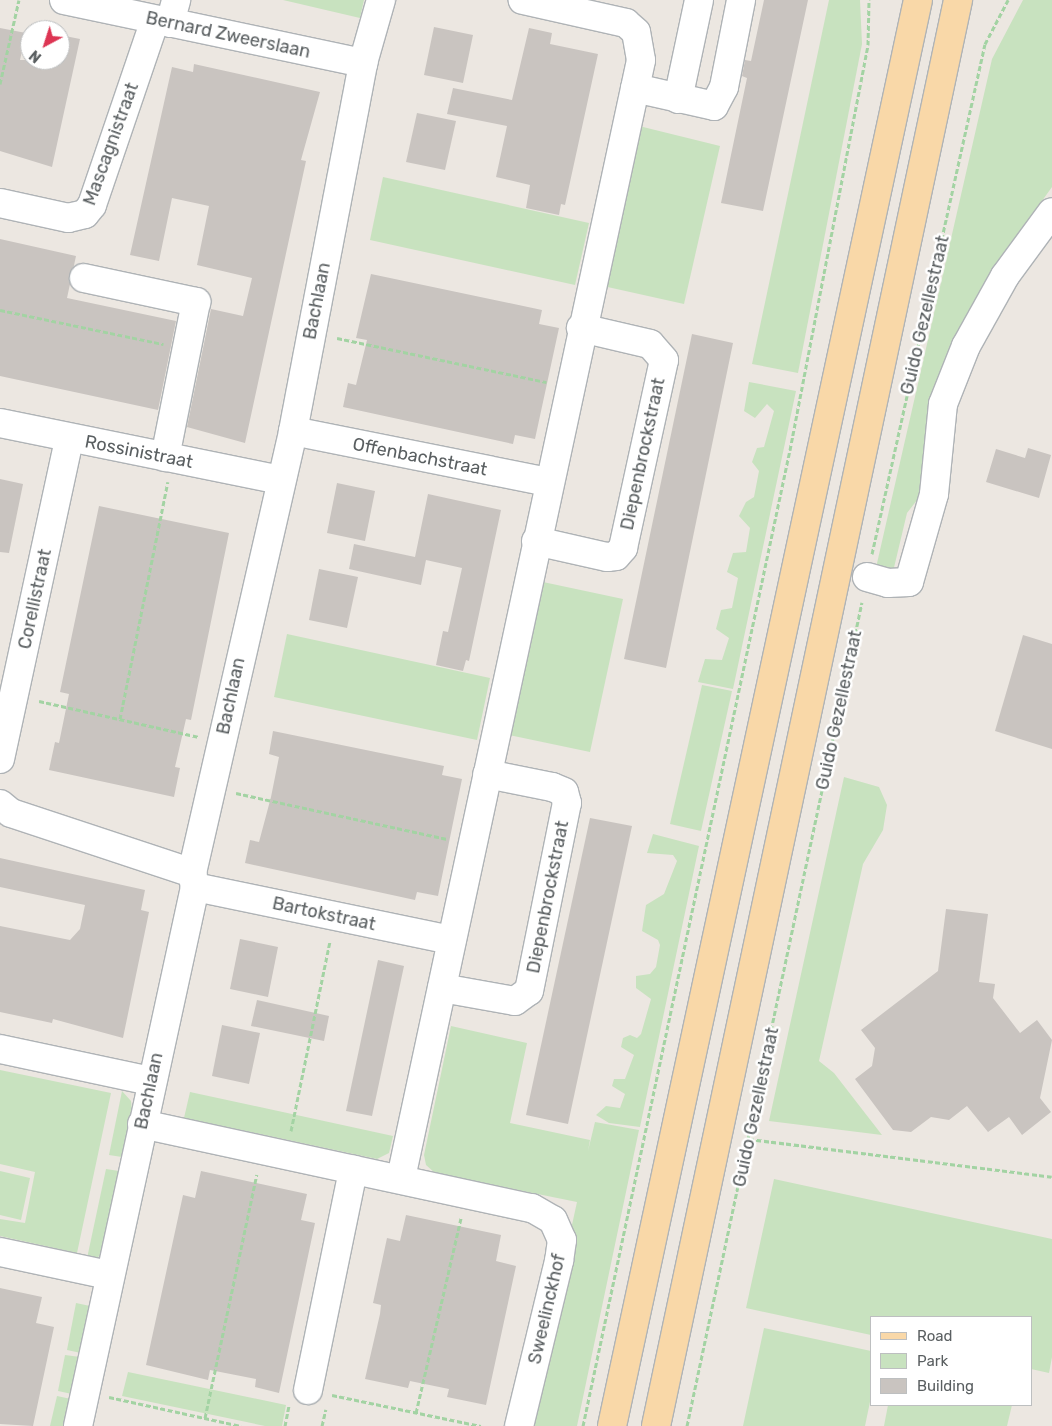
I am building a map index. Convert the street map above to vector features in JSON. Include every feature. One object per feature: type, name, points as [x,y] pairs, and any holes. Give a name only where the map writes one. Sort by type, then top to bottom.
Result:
[{"type":"main road","points":[[612,1426],[918,0]]},
{"type":"main road","name":"Guido Gezellestraat","points":[[656,1426],[958,0]]},
{"type":"street","name":"Bernard Zweerslaan","points":[[64,0],[167,14],[363,64]]},
{"type":"street","name":"Bachlaan","points":[[78,1426],[108,1275],[194,880],[211,787],[279,480],[292,431],[363,64],[381,0]]},
{"type":"street","points":[[401,1178],[581,328],[641,60],[640,44],[636,32],[626,23],[523,0]]},
{"type":"street","points":[[678,99],[699,0]]},
{"type":"street","points":[[635,88],[708,107],[720,100],[741,0]]},
{"type":"street","name":"Mascagnistraat","points":[[0,203],[68,218],[85,214],[92,206],[167,14]]},
{"type":"street","points":[[867,577],[888,583],[909,582],[934,494],[943,404],[966,346],[1005,276],[1052,212]]},
{"type":"street","points":[[84,278],[196,302],[186,349],[169,458]]},
{"type":"street","name":"Diepenbrockstraat","points":[[536,541],[616,556],[623,548],[664,360],[661,352],[650,344],[581,328]]},
{"type":"street","name":"Rossinistraat","points":[[0,423],[69,439],[279,480]]},
{"type":"street","name":"Offenbachstraat","points":[[292,431],[548,482]]},
{"type":"street","name":"Corellistraat","points":[[0,759],[69,439]]},
{"type":"street","name":"Diepenbrockstraat","points":[[442,988],[514,1001],[529,991],[567,803],[564,792],[552,787],[487,774]]},
{"type":"street","points":[[0,804],[12,813],[194,880]]},
{"type":"street","name":"Bartokstraat","points":[[194,880],[336,916],[452,940]]},
{"type":"street","points":[[0,1050],[150,1081]]},
{"type":"street","name":"Sweelinckhof","points":[[142,1124],[353,1170],[401,1178],[532,1208],[553,1220],[562,1240],[520,1426]]},
{"type":"street","points":[[308,1390],[353,1170]]},
{"type":"street","points":[[0,1252],[108,1275]]},
{"type":"path","points":[[0,84],[19,0]]},
{"type":"path","points":[[583,1426],[790,450],[868,45],[869,0]]},
{"type":"path","name":"Guido Gezellestraat","points":[[687,1426],[867,577],[985,44],[1008,0]]},
{"type":"path","points":[[0,310],[186,349]]},
{"type":"path","points":[[311,332],[569,386]]},
{"type":"path","points":[[120,719],[169,458]]},
{"type":"path","points":[[15,696],[221,742]]},
{"type":"path","points":[[211,787],[472,844]]},
{"type":"path","points":[[204,1418],[336,916]]},
{"type":"path","points":[[749,1140],[1052,1177]]},
{"type":"path","points":[[416,1412],[467,1193]]},
{"type":"path","points":[[285,1426],[293,1386],[480,1426]]},
{"type":"path","points":[[84,1392],[241,1426]]},
{"type":"green space","points":[[283,0],[364,0],[360,18]]},
{"type":"green space","points":[[829,0],[860,0],[862,44],[798,373],[752,364]]},
{"type":"green space","points":[[1023,0],[1052,0],[1052,187],[1003,255],[961,331],[921,495],[907,513],[892,576],[875,572],[992,59]]},
{"type":"green space","points":[[639,126],[720,146],[684,304],[603,286]]},
{"type":"green space","points":[[383,177],[589,223],[575,285],[370,240]]},
{"type":"green space","points":[[749,382],[796,391],[733,689],[698,682],[705,659],[722,660],[729,638],[716,629],[721,610],[732,608],[738,578],[727,572],[733,553],[746,552],[750,528],[739,516],[746,502],[754,497],[759,471],[752,462],[757,448],[764,447],[774,411],[767,404],[755,418],[744,411]]},
{"type":"green space","points":[[543,582],[623,599],[590,752],[509,735]]},
{"type":"green space","points":[[287,634],[490,678],[477,740],[274,697]]},
{"type":"green space","points":[[702,685],[732,691],[701,831],[670,824]]},
{"type":"green space","points":[[844,777],[879,787],[887,805],[883,830],[863,864],[819,1061],[834,1073],[882,1135],[769,1121]]},
{"type":"green space","points":[[653,834],[699,846],[640,1127],[609,1123],[596,1115],[606,1106],[620,1108],[625,1094],[612,1086],[614,1079],[625,1079],[634,1055],[621,1047],[623,1038],[630,1035],[637,1038],[641,1034],[651,999],[636,988],[636,976],[650,974],[656,967],[660,945],[658,940],[642,931],[646,905],[664,894],[677,861],[673,855],[647,853]]},
{"type":"green space","points":[[451,1026],[527,1043],[510,1123],[590,1140],[588,1151],[595,1122],[639,1130],[577,1426],[528,1426],[577,1202],[435,1173],[426,1165],[424,1155]]},
{"type":"green space","points":[[0,1070],[111,1093],[77,1253],[0,1236],[0,1219],[25,1223],[35,1172],[0,1164]]},
{"type":"green space","points":[[122,1091],[131,1101],[132,1110],[122,1157],[109,1155]]},
{"type":"green space","points":[[190,1092],[393,1136],[389,1153],[377,1159],[184,1118]]},
{"type":"green space","points":[[106,1169],[119,1171],[102,1252],[96,1260],[86,1263]]},
{"type":"green space","points":[[0,1171],[30,1178],[21,1220],[0,1215]]},
{"type":"green space","points":[[774,1179],[1052,1239],[1052,1357],[1049,1373],[1032,1369],[1032,1316],[870,1316],[870,1335],[746,1308]]},
{"type":"green space","points":[[76,1303],[90,1306],[81,1353],[67,1350]]},
{"type":"green space","points":[[764,1328],[870,1351],[870,1402],[865,1426],[743,1426]]},
{"type":"green space","points":[[65,1355],[80,1357],[72,1394],[58,1391]]},
{"type":"green space","points":[[128,1372],[286,1405],[282,1426],[265,1426],[122,1396]]},
{"type":"green space","points":[[57,1396],[71,1399],[65,1426],[50,1426]]},
{"type":"green space","points":[[888,1406],[1012,1406],[1007,1426],[884,1426]]},
{"type":"building","points":[[764,0],[808,0],[763,211],[721,203],[747,78],[742,76],[745,60],[751,61]]},
{"type":"building","points":[[434,27],[473,35],[463,83],[424,75]]},
{"type":"building","points":[[0,28],[20,32],[20,70],[70,70],[70,37],[80,39],[52,167],[0,151]]},
{"type":"building","points":[[529,28],[552,33],[550,44],[598,54],[565,205],[561,204],[559,215],[526,208],[530,185],[496,177],[507,126],[447,114],[453,88],[512,100]]},
{"type":"building","points":[[194,64],[320,92],[301,160],[306,161],[245,443],[187,427],[211,309],[243,316],[252,278],[197,265],[209,206],[172,198],[159,261],[130,255],[172,67],[193,72]]},
{"type":"building","points":[[417,113],[456,121],[445,170],[406,162]]},
{"type":"building","points":[[0,239],[76,256],[67,298],[176,321],[158,410],[0,376]]},
{"type":"building","points":[[371,274],[542,310],[539,324],[559,328],[535,439],[515,435],[513,444],[343,407],[348,383],[356,385],[367,340],[356,338]]},
{"type":"building","points":[[692,334],[733,343],[666,668],[624,659]]},
{"type":"building","points":[[1028,448],[1051,455],[1039,498],[986,482],[996,449],[1025,458]]},
{"type":"building","points":[[0,479],[23,484],[9,553],[0,552]]},
{"type":"building","points":[[337,483],[375,491],[365,541],[327,533]]},
{"type":"building","points":[[428,494],[501,510],[469,661],[466,660],[463,671],[436,665],[443,631],[448,632],[462,568],[426,560],[421,585],[349,569],[354,544],[415,557]]},
{"type":"building","points":[[99,506],[229,533],[191,720],[186,719],[175,767],[180,768],[174,797],[49,770],[55,742],[59,743],[69,694],[60,692]]},
{"type":"building","points":[[319,569],[358,577],[347,628],[309,620]]},
{"type":"building","points":[[1023,635],[1052,644],[1052,749],[995,731]]},
{"type":"building","points":[[273,731],[444,766],[442,775],[462,779],[438,896],[417,892],[415,900],[245,863],[250,840],[259,842],[271,797],[279,757],[269,754]]},
{"type":"building","points":[[590,818],[632,826],[568,1124],[526,1115]]},
{"type":"building","points":[[0,858],[145,890],[141,910],[149,912],[123,1038],[53,1019],[52,1023],[0,1012],[0,926],[70,940],[80,929],[85,905],[0,887]]},
{"type":"building","points":[[946,909],[988,914],[979,982],[995,984],[993,998],[1020,1033],[1037,1020],[1052,1040],[1040,1098],[1051,1112],[1022,1135],[1009,1117],[988,1132],[967,1106],[949,1120],[931,1117],[911,1132],[893,1130],[855,1079],[872,1066],[875,1048],[861,1030],[938,971]]},
{"type":"building","points":[[240,939],[278,947],[268,997],[230,989]]},
{"type":"building","points":[[378,960],[404,966],[372,1116],[346,1111]]},
{"type":"building","points":[[257,1000],[329,1016],[324,1041],[251,1026]]},
{"type":"building","points":[[222,1025],[260,1033],[249,1084],[212,1076]]},
{"type":"building","points":[[201,1171],[307,1194],[301,1220],[315,1223],[279,1393],[255,1387],[256,1379],[210,1370],[208,1380],[146,1365],[183,1195],[195,1198]]},
{"type":"building","points":[[406,1215],[501,1235],[496,1261],[516,1266],[486,1405],[447,1397],[449,1389],[410,1381],[408,1388],[365,1379],[380,1314],[381,1305],[373,1303],[387,1238],[400,1241]]},
{"type":"building","points":[[0,1288],[42,1297],[36,1323],[54,1327],[33,1426],[0,1424]]}]
